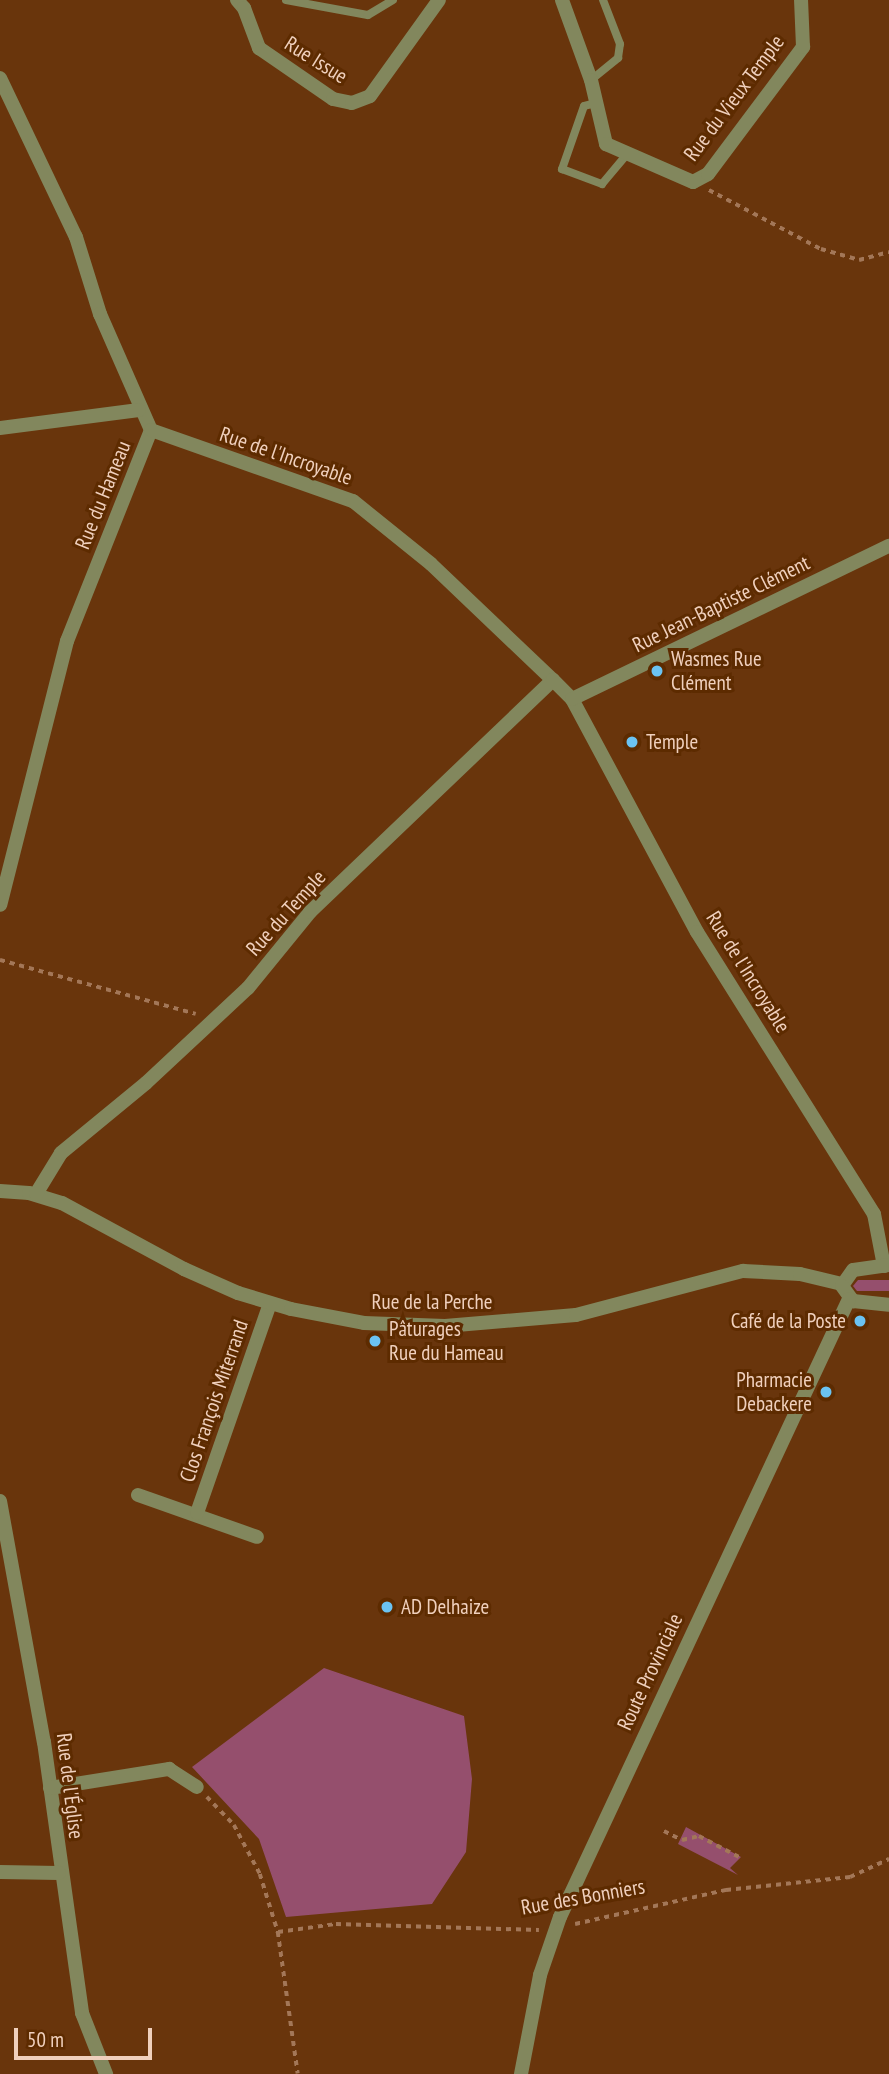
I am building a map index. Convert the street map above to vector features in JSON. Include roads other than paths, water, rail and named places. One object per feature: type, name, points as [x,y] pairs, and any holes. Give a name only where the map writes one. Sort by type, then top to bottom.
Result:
[{"type":"street","name":"Rue Issue","points":[[237,0],[244,8],[259,48],[332,99],[352,103],[370,96],[439,0]]},
{"type":"street","name":"Rue du Vieux Temple","points":[[562,0],[591,80],[606,144],[693,182],[708,174],[803,47],[800,0]]},
{"type":"street","name":"Rue du Hameau","points":[[0,78],[76,237],[100,314],[139,411],[151,430],[67,642],[0,905]]},
{"type":"street","points":[[0,428],[139,411]]},
{"type":"street","name":"Rue de l'Incroyable","points":[[151,430],[353,501],[431,564],[553,681]]},
{"type":"street","name":"Rue Jean-Baptiste Clément","points":[[572,699],[889,546]]},
{"type":"street","points":[[553,681],[572,699]]},
{"type":"street","name":"Rue du Temple","points":[[36,1194],[61,1153],[248,988],[310,912],[553,681]]},
{"type":"street","name":"Rue de l'Incroyable","points":[[572,699],[697,932],[874,1214],[887,1266]]},
{"type":"street","name":"Rue de la Perche","points":[[0,1191],[36,1194],[74,1209],[194,1274],[270,1303],[351,1322],[445,1326],[576,1315],[743,1270],[800,1274],[842,1284]]},
{"type":"street","points":[[887,1266],[853,1270],[842,1284],[849,1299],[889,1305]]},
{"type":"street","name":"Route Provinciale","points":[[520,2074],[531,2008],[555,1928],[849,1299]]},
{"type":"street","name":"Clos François Miterrand","points":[[197,1513],[270,1303]]},
{"type":"street","name":"Clos François Miterrand","points":[[138,1495],[197,1513],[257,1537]]},
{"type":"street","name":"Rue de l'Église","points":[[0,1501],[50,1788],[82,2013],[106,2074]]},
{"type":"street","points":[[50,1788],[169,1769],[197,1787]]},
{"type":"street","points":[[0,1872],[60,1873]]},
{"type":"lane","points":[[286,0],[368,15],[393,0]]},
{"type":"lane","points":[[591,80],[618,58],[620,44],[604,0]]},
{"type":"lane","points":[[596,103],[584,106],[562,169],[603,184],[626,155]]},
{"type":"place","name":"Wasmes Rue Clément","points":[[657,671]]},
{"type":"place","name":"Temple","points":[[632,742]]},
{"type":"place","name":"Café de la Poste","points":[[860,1321]]},
{"type":"place","name":"Pâturages Rue du Hameau","points":[[375,1341]]},
{"type":"place","name":"Pharmacie Debackere","points":[[826,1392]]},
{"type":"place","name":"AD Delhaize","points":[[387,1607]]}]
